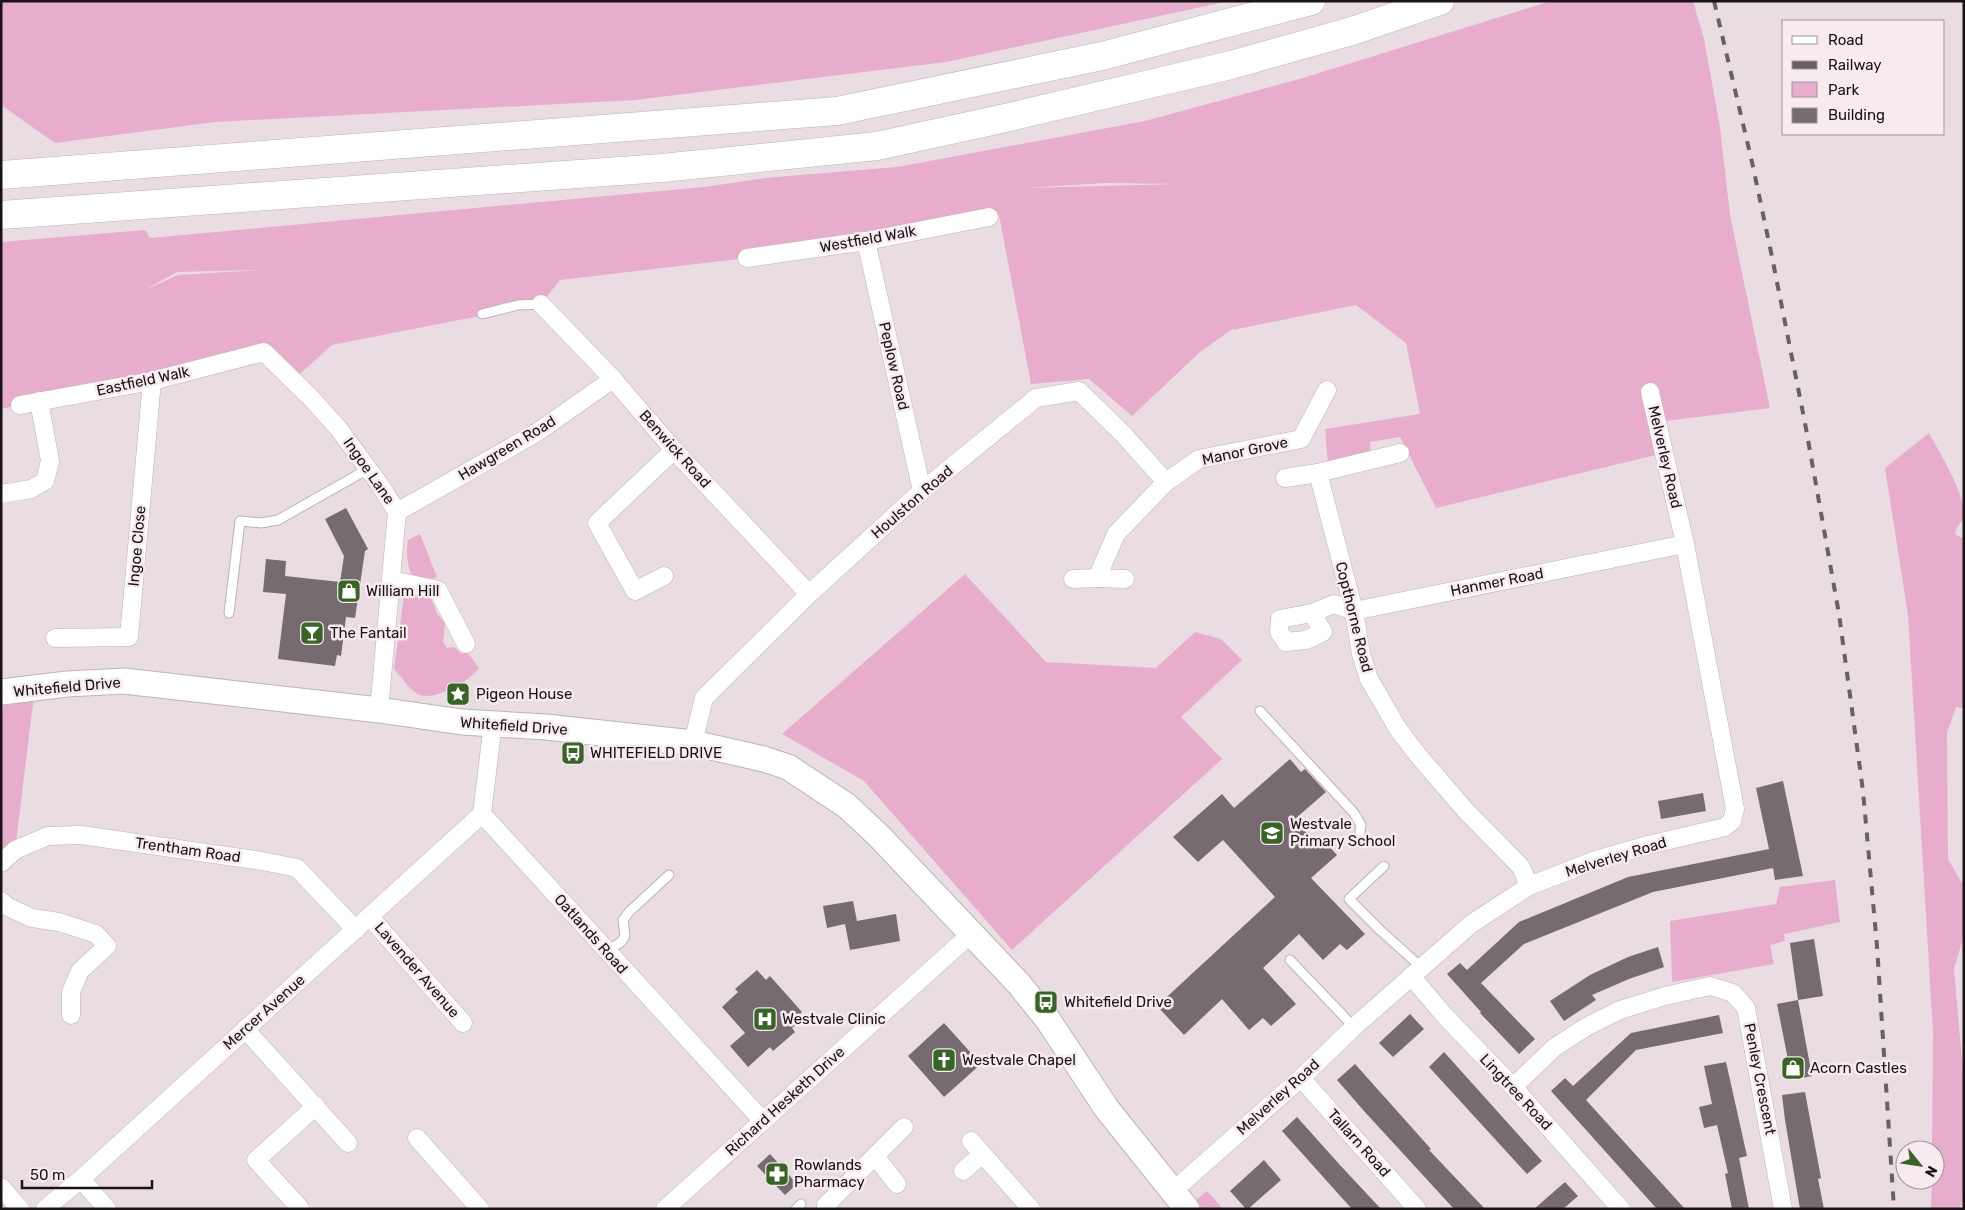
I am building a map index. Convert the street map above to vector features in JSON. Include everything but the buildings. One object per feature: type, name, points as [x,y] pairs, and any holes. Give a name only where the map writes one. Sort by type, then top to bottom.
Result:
[{"type":"highway","points":[[1,175],[837,111],[1102,56],[1311,1]]},
{"type":"highway","points":[[1,215],[662,168],[877,146],[1231,65],[1352,31],[1440,1]]},
{"type":"main road","name":"Whitefield Drive","points":[[1,692],[67,684],[124,681],[379,710],[462,722],[546,727],[693,743],[764,759],[788,767],[847,806],[880,836],[1019,984],[1048,1020],[1107,1109],[1180,1200]]},
{"type":"street","name":"Westfield Walk","points":[[747,258],[866,241],[989,217]]},
{"type":"street","name":"Peplow Road","points":[[866,241],[922,491]]},
{"type":"street","name":"Benwick Road","points":[[541,304],[809,594]]},
{"type":"street","name":"Eastfield Walk","points":[[20,405],[152,380],[264,352]]},
{"type":"street","name":"Ingoe Lane","points":[[264,352],[327,416],[368,469],[397,512],[379,710]]},
{"type":"street","name":"Ingoe Close","points":[[55,638],[129,637],[152,380]]},
{"type":"street","name":"Hawgreen Road","points":[[397,512],[536,433],[613,380]]},
{"type":"street","name":"Manor Grove","points":[[1097,578],[1116,534],[1166,482],[1199,459],[1301,439],[1327,390]]},
{"type":"street","name":"Houlston Road","points":[[693,743],[704,698],[809,594],[922,491],[1036,398],[1079,391],[1123,434],[1166,482]]},
{"type":"street","name":"Melverley Road","points":[[1180,1200],[1354,1027],[1471,924],[1529,886],[1596,860],[1725,828],[1732,821],[1735,809],[1685,544],[1650,392]]},
{"type":"street","points":[[1,494],[31,489],[45,481],[50,461],[40,401]]},
{"type":"street","points":[[664,576],[635,591],[597,523],[674,450]]},
{"type":"street","points":[[1285,478],[1318,474],[1400,452]]},
{"type":"street","name":"Copthorne Road","points":[[1318,474],[1354,612],[1361,654],[1370,680],[1394,723],[1417,754],[1521,867],[1529,886]]},
{"type":"street","name":"Hanmer Road","points":[[1312,613],[1334,604],[1354,612],[1685,544]]},
{"type":"street","points":[[1073,579],[1124,579]]},
{"type":"street","points":[[392,580],[438,590],[466,644]]},
{"type":"street","points":[[482,814],[493,724]]},
{"type":"street","name":"Mercer Avenue","points":[[45,1209],[81,1179],[482,814]]},
{"type":"street","name":"Oatlands Road","points":[[482,814],[762,1120]]},
{"type":"street","name":"Trentham Road","points":[[1,863],[15,850],[48,836],[81,835],[262,861],[298,868],[356,930]]},
{"type":"street","points":[[1,901],[8,907],[32,918],[59,922],[96,934],[107,946],[80,970],[71,992],[71,1015]]},
{"type":"street","name":"Lavender Avenue","points":[[370,917],[463,1023]]},
{"type":"street","name":"Richard Hesketh Drive","points":[[665,1209],[762,1120],[972,934]]},
{"type":"street","name":"Lingtree Road","points":[[1416,971],[1445,1016],[1513,1087],[1610,1205]]},
{"type":"street","name":"Penley Crescent","points":[[1513,1087],[1555,1047],[1586,1027],[1620,1010],[1664,996],[1710,986],[1733,993],[1746,1008],[1783,1209]]},
{"type":"street","points":[[245,1029],[348,1143]]},
{"type":"street","name":"Tallarn Road","points":[[1301,1078],[1417,1209]]},
{"type":"street","points":[[300,1208],[256,1160],[316,1106]]},
{"type":"street","points":[[826,1209],[826,1205],[904,1127]]},
{"type":"street","points":[[416,1138],[480,1209]]},
{"type":"street","points":[[963,1170],[976,1147],[1031,1209]]},
{"type":"street","points":[[875,1156],[897,1184]]},
{"type":"street","points":[[81,1179],[107,1209]]},
{"type":"street","points":[[1,1187],[20,1209]]},
{"type":"lane","points":[[482,314],[518,305],[541,304]]},
{"type":"lane","points":[[229,613],[240,522],[261,523],[278,520],[368,469]]},
{"type":"lane","points":[[1260,711],[1354,813],[1361,825],[1359,837]]},
{"type":"lane","points":[[1384,866],[1349,899],[1380,930],[1416,971]]},
{"type":"lane","points":[[607,951],[625,936],[623,920],[628,912],[669,875]]},
{"type":"lane","points":[[1290,960],[1354,1027]]},
{"type":"green space","points":[[1,1],[1229,1],[946,62],[635,100],[215,122],[55,143],[1,105]]},
{"type":"green space","points":[[1551,1],[1693,1],[1704,39],[1720,127],[1730,215],[1770,408],[1657,422],[1664,453],[1436,508],[1400,437],[1370,442],[1371,460],[1328,464],[1325,429],[1420,414],[1406,343],[1356,305],[1233,330],[1234,328],[1200,352],[1132,416],[1089,379],[1031,384],[999,215],[747,258],[560,280],[541,304],[332,345],[293,380],[264,352],[1,409],[1,242],[145,230],[150,238],[704,187],[765,178],[897,167],[1145,121],[1303,78]],"holes":[[[1106,183],[1178,184],[1024,188]],[[261,270],[178,275],[145,290],[177,272]]]},
{"type":"green space","points":[[1929,433],[1956,485],[1964,516],[1955,534],[1964,539],[1964,708],[1956,707],[1947,733],[1948,859],[1964,884],[1964,935],[1954,969],[1964,1084],[1964,1191],[1960,1209],[1931,1209],[1932,1190],[1945,1190],[1945,1140],[1932,1140],[1933,1032],[1908,615],[1885,468]]},
{"type":"green space","points":[[420,534],[437,577],[431,579],[411,574],[407,557],[408,540]]},
{"type":"green space","points":[[965,574],[1046,662],[1156,668],[1195,632],[1221,639],[1242,660],[1181,717],[1222,759],[1012,950],[864,781],[782,734]]},
{"type":"green space","points":[[412,590],[431,598],[437,614],[445,623],[443,642],[447,648],[454,647],[462,654],[467,652],[479,668],[459,685],[431,696],[423,696],[416,693],[394,669],[404,596]]},
{"type":"green space","points":[[35,687],[15,850],[1,863],[1,726],[5,692]]},
{"type":"green space","points":[[1835,880],[1840,922],[1784,934],[1785,941],[1770,945],[1774,964],[1672,982],[1670,921],[1776,904],[1780,887]]},
{"type":"green space","points":[[1207,1191],[1223,1209],[1202,1209],[1196,1200]]},
{"type":"railway","points":[[1714,1],[1771,252],[1805,423],[1839,614],[1863,791],[1877,946],[1894,1209]]},
{"type":"place","name":"William Hill","points":[[349,591]]},
{"type":"place","name":"The Fantail","points":[[312,633]]},
{"type":"place","name":"Pigeon House","points":[[458,694]]},
{"type":"place","name":"WHITEFIELD DRIVE","points":[[573,753]]},
{"type":"place","name":"Westvale Primary School","points":[[1272,833]]},
{"type":"place","name":"Whitefield Drive","points":[[1046,1002]]},
{"type":"place","name":"Westvale Clinic","points":[[765,1019]]},
{"type":"place","name":"Westvale Chapel","points":[[944,1060]]},
{"type":"place","name":"Acorn Castles","points":[[1793,1068]]},
{"type":"place","name":"Rowlands Pharmacy","points":[[777,1174]]}]
